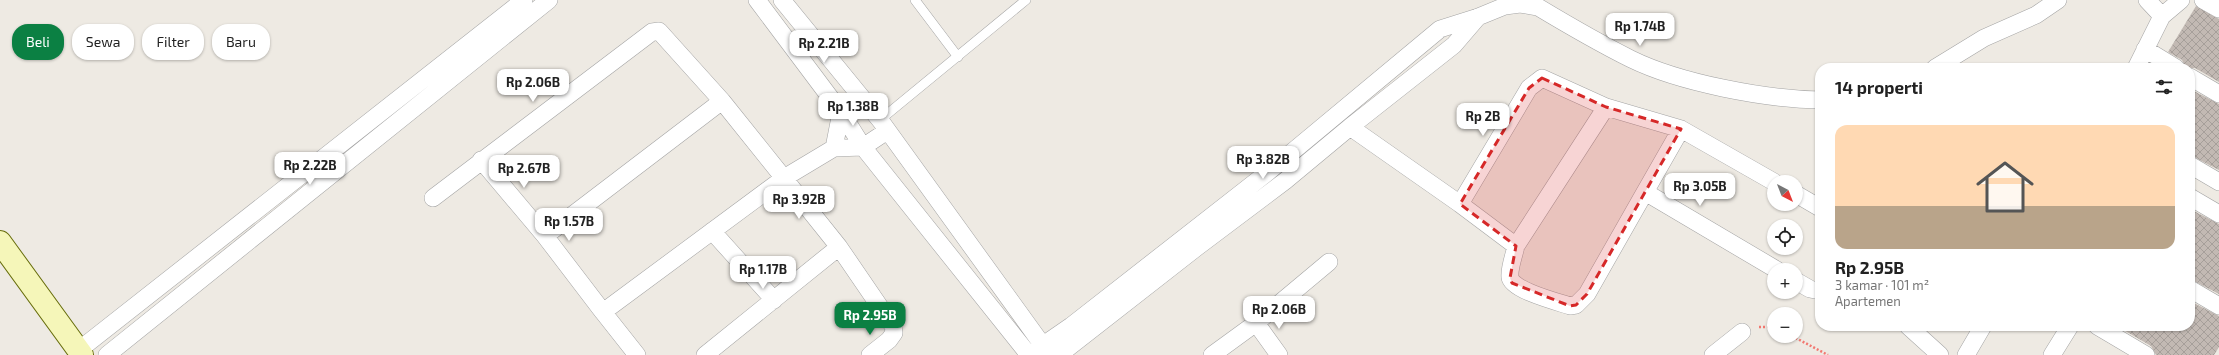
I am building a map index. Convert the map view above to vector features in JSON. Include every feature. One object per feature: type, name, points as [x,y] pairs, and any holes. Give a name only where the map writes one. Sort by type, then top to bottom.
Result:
[{"type":"main road","points":[[0,242],[80,353]]},
{"type":"street","points":[[80,353],[524,0]]},
{"type":"street","points":[[107,355],[549,0]]},
{"type":"street","points":[[757,0],[842,112],[863,148],[1029,355],[1047,350],[1268,172],[1440,29],[1478,17],[1505,6],[1520,4],[1538,7],[1632,59],[1664,72],[1760,94],[1799,100],[1815,100]]},
{"type":"street","points":[[782,0],[883,126],[1035,336],[1047,350]]},
{"type":"street","points":[[1942,63],[1984,38],[2036,15],[2058,0]]},
{"type":"street","points":[[2147,0],[2162,16]]},
{"type":"street","points":[[2138,63],[2162,16],[2181,0]]},
{"type":"street","points":[[2203,0],[2219,9]]},
{"type":"street","points":[[1059,355],[1196,248],[1285,181],[1350,127],[1454,45],[1478,17]]},
{"type":"street","points":[[433,198],[656,30],[659,31],[722,101],[839,247],[893,326],[894,333],[889,340],[870,355]]},
{"type":"street","points":[[2145,49],[2168,63]]},
{"type":"street","points":[[1460,204],[1529,88],[1542,78],[1606,106],[1681,129],[1767,178]]},
{"type":"street","points":[[2195,80],[2219,94]]},
{"type":"street","points":[[834,148],[842,112],[859,97]]},
{"type":"street","points":[[545,236],[722,101]]},
{"type":"street","points":[[1606,106],[1516,246],[1510,278],[1512,283],[1520,289],[1570,306],[1576,305],[1587,294],[1681,129]]},
{"type":"street","points":[[602,312],[784,178],[834,148],[863,148],[883,126]]},
{"type":"street","points":[[1350,127],[1460,204],[1516,246]]},
{"type":"street","points":[[482,160],[545,236],[602,312],[637,355]]},
{"type":"street","points":[[2195,168],[2219,182]]},
{"type":"street","points":[[1645,192],[1767,264]]},
{"type":"street","points":[[1803,198],[1815,205]]},
{"type":"street","points":[[2195,200],[2219,214]]},
{"type":"street","points":[[712,231],[774,300]]},
{"type":"street","points":[[705,355],[839,247]]},
{"type":"street","points":[[1212,355],[1256,323],[1329,262]]},
{"type":"street","points":[[1803,286],[1810,290],[1815,290]]},
{"type":"street","points":[[2195,292],[2219,306]]},
{"type":"street","points":[[1256,323],[1279,355]]},
{"type":"street","points":[[1914,331],[1940,355]]},
{"type":"street","points":[[1966,355],[1980,331]]},
{"type":"street","points":[[2052,355],[2067,331]]},
{"type":"street","points":[[2105,331],[2146,355]]},
{"type":"street","points":[[1712,355],[1742,332]]},
{"type":"lane","points":[[915,0],[958,57]]},
{"type":"lane","points":[[883,126],[958,57],[1026,0]]},
{"type":"path","points":[[1803,342],[1828,355]]},
{"type":"highlighted area","points":[[1542,78],[1606,107],[1681,129],[1587,294],[1576,305],[1570,306],[1512,283],[1510,278],[1516,246],[1460,204],[1529,88]]},
{"type":"building","points":[[2196,6],[2219,19],[2219,82],[2195,68],[2195,63],[2184,63],[2182,60],[2168,52]]},
{"type":"building","points":[[2195,92],[2219,104],[2219,170],[2195,158]]},
{"type":"building","points":[[2195,212],[2219,224],[2219,294],[2195,282]]},
{"type":"building","points":[[2195,304],[2219,316],[2219,347],[2214,355],[2156,355],[2151,346],[2126,331],[2195,331]]}]
